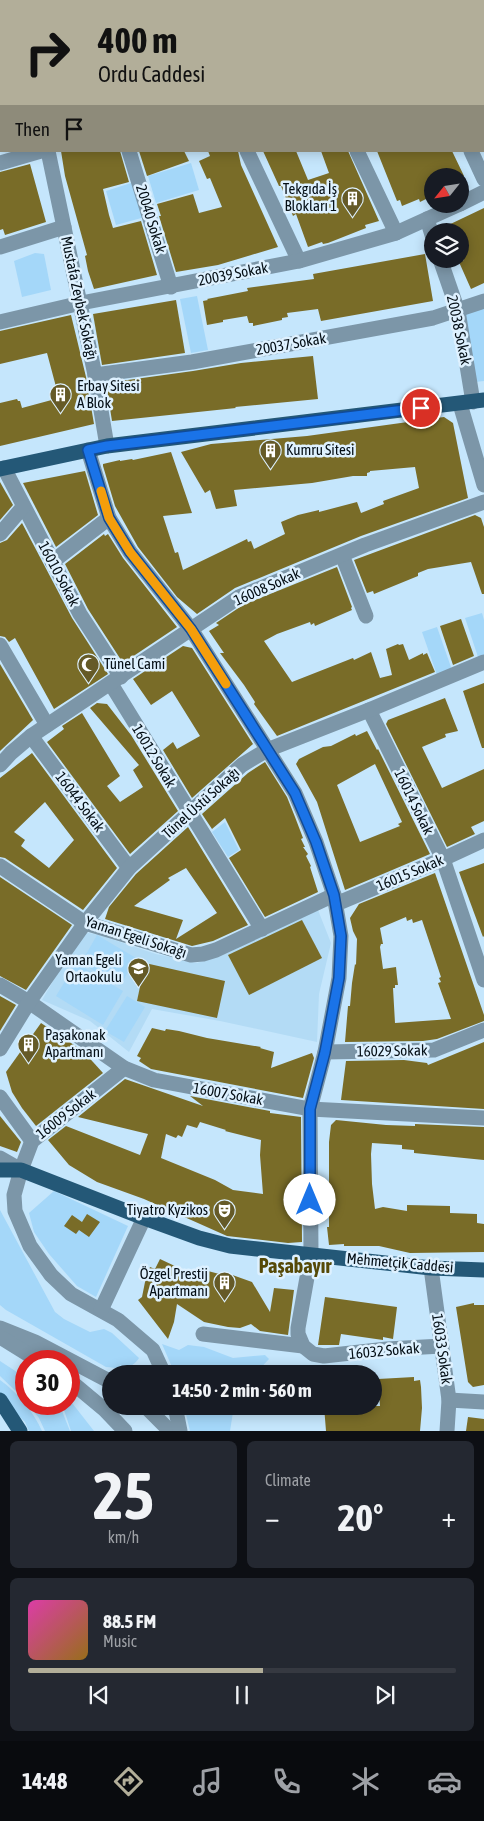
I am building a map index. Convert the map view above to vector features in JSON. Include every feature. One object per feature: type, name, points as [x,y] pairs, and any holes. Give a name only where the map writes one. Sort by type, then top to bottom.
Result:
[{"type":"main road","points":[[2,468],[107,446],[472,402]]},
{"type":"main road","name":"Mehmetçik Caddesi","points":[[0,1170],[21,1170],[144,1218],[215,1243],[431,1268],[484,1270]]},
{"type":"main road","points":[[0,1400],[20,1431]]},
{"type":"street","points":[[0,163],[38,152]]},
{"type":"street","name":"Mustafa Zeybek Sokağı","points":[[48,152],[96,375],[107,446]]},
{"type":"street","name":"20040 Sokak","points":[[129,152],[171,286]]},
{"type":"street","points":[[247,152],[299,261]]},
{"type":"street","points":[[357,152],[396,233]]},
{"type":"street","points":[[471,152],[484,179]]},
{"type":"street","name":"20039 Sokak","points":[[469,200],[484,192]]},
{"type":"street","name":"20039 Sokak","points":[[0,322],[81,303],[299,261],[396,233],[441,213]]},
{"type":"street","points":[[0,247],[64,227]]},
{"type":"street","name":"20038 Sokak","points":[[443,268],[458,311],[484,485]]},
{"type":"street","name":"20037 Sokak","points":[[96,375],[221,356],[433,318],[484,301]]},
{"type":"street","points":[[88,450],[109,518],[130,552],[191,629],[295,793],[316,842],[335,899],[341,936],[339,978],[325,1052],[310,1109],[311,1255],[298,1328],[298,1334],[304,1346]]},
{"type":"street","name":"16010 Sokak","points":[[2,468],[116,681]]},
{"type":"street","name":"16008 Sokak","points":[[0,765],[31,736],[239,597],[342,554],[484,502]]},
{"type":"street","points":[[0,534],[23,507]]},
{"type":"street","points":[[52,562],[109,518]]},
{"type":"street","points":[[342,554],[366,616]]},
{"type":"street","points":[[0,645],[48,725]]},
{"type":"street","name":"Tünel Üstü Sokağı","points":[[0,1049],[29,1002],[85,923],[129,868],[242,765],[268,750],[484,662]]},
{"type":"street","name":"16012 Sokak","points":[[116,681],[190,813],[262,929]]},
{"type":"street","name":"16014 Sokak","points":[[369,710],[443,859],[484,980]]},
{"type":"street","name":"16044 Sokak","points":[[31,736],[129,868]]},
{"type":"street","name":"16015 Sokak","points":[[335,899],[443,859],[484,840]]},
{"type":"street","name":"Yaman Egeli Sokağı","points":[[0,866],[85,923],[191,955],[216,950],[335,899]]},
{"type":"street","name":"16007 Sokak","points":[[0,985],[29,1002],[124,1068],[154,1080],[310,1109],[484,1118]]},
{"type":"street","name":"16029 Sokak","points":[[325,1052],[434,1050],[484,1030]]},
{"type":"street","name":"16009 Sokak","points":[[124,1068],[32,1141],[14,1195],[15,1212],[30,1246],[41,1263],[62,1287],[118,1320],[153,1350]]},
{"type":"street","points":[[0,1097],[32,1141]]},
{"type":"street","points":[[0,1158],[21,1170]]},
{"type":"street","points":[[101,1310],[144,1218]]},
{"type":"street","name":"16033 Sokak","points":[[431,1268],[449,1400],[447,1431]]},
{"type":"street","points":[[0,1328],[35,1342],[102,1377]]},
{"type":"street","name":"16032 Sokak","points":[[203,1334],[304,1346],[312,1354],[324,1356],[387,1349],[442,1346]]},
{"type":"street","points":[[0,1337],[21,1350]]},
{"type":"street","points":[[153,1350],[154,1365]]},
{"type":"street","points":[[153,1350],[160,1365]]},
{"type":"street","points":[[80,1389],[105,1410],[125,1431]]},
{"type":"street","points":[[449,1400],[484,1402]]},
{"type":"street","points":[[154,1415],[170,1431]]},
{"type":"street","points":[[177,1415],[180,1431]]},
{"type":"shaded area","points":[[191,163],[199,190],[156,203],[148,176]]},
{"type":"shaded area","points":[[134,182],[145,217],[116,225],[106,191]]},
{"type":"shaded area","points":[[35,253],[44,254],[51,290],[22,297],[14,261]]},
{"type":"shaded area","points":[[197,296],[208,350],[191,353],[180,299]]},
{"type":"shaded area","points":[[484,307],[484,381],[475,382],[463,312]]},
{"type":"shaded area","points":[[482,613],[484,620],[484,658],[479,660],[465,618]]},
{"type":"shaded area","points":[[437,627],[452,670],[437,675],[422,632]]},
{"type":"shaded area","points":[[225,822],[239,850],[228,857],[212,832]]},
{"type":"shaded area","points":[[318,910],[331,943],[319,994],[317,1042],[220,1021],[152,1009],[129,1052],[90,1021],[42,1000],[79,937],[83,934],[99,935],[156,954],[197,963],[225,954]]},
{"type":"shaded area","points":[[97,935],[136,958],[120,986],[81,963]]},
{"type":"shaded area","points":[[76,963],[123,991],[103,1025],[56,996]]},
{"type":"shaded area","points":[[127,996],[145,1007],[124,1042],[105,1031]]},
{"type":"shaded area","points":[[54,1191],[128,1226],[96,1297],[77,1286],[49,1254],[34,1232],[29,1213]]},
{"type":"shaded area","points":[[0,1210],[55,1312],[64,1319],[90,1332],[104,1329],[112,1333],[139,1358],[132,1365],[102,1365],[80,1352],[80,1350],[76,1350],[0,1305]]},
{"type":"shaded area","points":[[162,1344],[179,1350],[188,1345],[204,1347],[233,1358],[265,1355],[269,1359],[263,1365],[171,1365]]},
{"type":"shaded area","points":[[0,1361],[15,1371],[15,1390],[0,1376]]},
{"type":"shaded area","points":[[0,1380],[15,1393],[15,1412],[0,1397]]},
{"type":"shaded area","points":[[80,1413],[94,1431],[71,1431],[66,1415],[80,1415]]},
{"type":"shaded area","points":[[18,1415],[33,1415],[42,1431],[29,1431],[25,1422]]},
{"type":"shaded area","points":[[37,1415],[64,1415],[70,1431],[45,1431]]},
{"type":"shaded area","points":[[186,1415],[233,1415],[230,1431],[190,1431]]},
{"type":"building","points":[[61,152],[120,152],[129,182],[103,189],[109,215],[113,228],[141,221],[157,275],[94,289],[88,271],[85,256],[87,255],[65,176]]},
{"type":"building","points":[[139,152],[184,152],[189,161],[147,176]]},
{"type":"building","points":[[208,152],[238,152],[241,165],[278,247],[218,265],[176,272],[157,204],[193,194],[199,213],[222,207],[210,178],[207,179],[199,161],[210,156]]},
{"type":"building","points":[[263,152],[296,152],[308,180],[329,173],[321,152],[348,152],[379,221],[365,225],[366,228],[328,243],[323,244],[322,242],[308,247],[296,214],[293,216],[281,186],[279,186]]},
{"type":"building","points":[[377,152],[452,152],[460,168],[424,168],[424,200],[420,202],[419,199],[402,206],[400,200],[397,201]]},
{"type":"building","points":[[30,164],[46,222],[5,235],[3,229],[0,230],[0,172]]},
{"type":"building","points":[[484,208],[484,283],[471,289],[462,268],[469,268],[469,223],[453,223]]},
{"type":"building","points":[[424,254],[424,268],[427,268],[433,301],[321,321],[318,309],[287,313],[288,317],[282,318],[282,320],[253,326],[253,323],[249,323],[247,316],[207,325],[203,301],[207,299],[248,291],[247,288],[314,279],[313,274]]},
{"type":"building","points":[[176,300],[185,353],[102,365],[93,314]]},
{"type":"building","points":[[71,315],[86,377],[94,424],[0,446],[0,403],[17,399],[20,401],[22,408],[59,398],[47,353],[0,364],[0,331]]},
{"type":"building","points":[[313,356],[318,399],[112,421],[106,383],[241,363]]},
{"type":"building","points":[[444,417],[453,423],[468,498],[361,536],[235,588],[197,614],[177,597],[138,547],[115,506],[103,466],[103,464],[120,460],[133,460],[171,452],[192,513],[163,516],[175,553],[178,552],[183,570],[247,539],[248,542],[251,541],[254,549],[285,534],[281,522],[298,515],[319,510],[319,512],[357,502],[361,513],[384,504],[383,501],[419,488],[415,467],[370,471],[367,473],[367,476],[234,490],[237,506],[216,509],[210,490],[205,493],[181,452],[211,444],[307,436]]},
{"type":"building","points":[[85,471],[98,515],[56,547],[23,483]]},
{"type":"building","points":[[0,482],[13,505],[0,520]]},
{"type":"building","points":[[475,515],[481,518],[484,527],[484,594],[482,594],[471,562],[428,569],[418,573],[418,576],[374,594],[373,591],[367,593],[354,560]]},
{"type":"building","points":[[22,523],[72,618],[108,674],[54,709],[15,638],[9,642],[5,637],[0,636],[0,543],[7,540]]},
{"type":"building","points":[[104,534],[105,536],[108,534],[123,558],[177,627],[123,663],[88,609],[65,564]]},
{"type":"building","points":[[337,567],[352,610],[315,626],[314,623],[311,625],[310,622],[277,634],[264,641],[292,682],[371,652],[380,678],[392,675],[386,649],[398,644],[403,644],[409,660],[427,653],[435,672],[277,736],[254,704],[255,702],[244,685],[220,653],[224,653],[209,631],[219,625],[216,623],[243,605]]},
{"type":"building","points":[[461,619],[474,656],[453,665],[440,626]]},
{"type":"building","points":[[183,646],[192,648],[253,744],[192,798],[163,750],[173,742],[177,749],[200,736],[172,691],[151,705],[133,679]]},
{"type":"building","points":[[0,664],[33,720],[0,751]]},
{"type":"building","points":[[484,683],[484,748],[482,748],[463,691]]},
{"type":"building","points":[[445,698],[458,731],[445,734],[446,737],[422,747],[442,788],[484,769],[484,821],[471,827],[475,834],[447,847],[386,724],[388,720]]},
{"type":"building","points":[[97,703],[107,704],[131,735],[178,811],[130,854],[47,742],[64,729],[62,726],[82,713],[120,776],[107,786],[120,802],[143,787],[133,770],[139,765],[90,708]]},
{"type":"building","points":[[367,731],[378,749],[430,854],[345,890],[317,802],[296,764],[299,759],[323,747],[331,746],[355,734],[356,736]],"holes":[[[375,764],[402,822],[398,824],[400,826],[360,842],[337,785]]]},
{"type":"building","points":[[32,753],[117,868],[83,910],[5,858],[0,857],[0,778]],"holes":[[[45,802],[74,840],[49,868],[21,846],[25,840],[14,832]]]},
{"type":"building","points":[[265,762],[287,797],[303,838],[301,839],[305,847],[303,847],[308,854],[306,856],[311,866],[318,892],[265,917],[229,858],[241,850],[225,818],[212,829],[202,814],[248,773]]},
{"type":"building","points":[[188,827],[248,925],[213,941],[192,946],[105,919],[109,907],[136,874]],"holes":[[[186,868],[217,913],[176,939],[183,920],[134,906],[170,880],[168,878]]]},
{"type":"building","points":[[484,863],[484,936],[483,937],[459,872]]},
{"type":"building","points":[[435,873],[484,1015],[484,1021],[437,1039],[423,1041],[345,1042],[348,1006],[350,1006],[356,965],[357,939],[350,918],[359,904]],"holes":[[[406,917],[407,921],[412,919],[413,923],[422,920],[441,977],[439,978],[441,982],[438,983],[451,1019],[395,1023],[393,988],[395,988],[395,985],[398,985],[396,967],[383,969],[380,947],[383,944],[380,928]]]},
{"type":"building","points":[[0,877],[72,925],[26,990],[0,976]]},
{"type":"building","points":[[302,920],[322,958],[249,995],[228,955]]},
{"type":"building","name":"Yaman Egeli Ortaokulu","points":[[145,963],[225,981],[217,1018],[137,1001]]},
{"type":"building","points":[[0,996],[16,1005],[0,1031]]},
{"type":"building","points":[[41,1023],[83,1051],[103,1073],[36,1126],[12,1092],[6,1072]]},
{"type":"building","points":[[152,1028],[165,1031],[166,1029],[179,1031],[207,1038],[261,1047],[274,1052],[271,1068],[312,1053],[314,1058],[303,1098],[151,1069],[139,1061],[141,1058],[137,1056]]},
{"type":"building","points":[[484,1042],[484,1109],[341,1100],[346,1061],[404,1060],[427,1063],[428,1065]]},
{"type":"building","points":[[125,1079],[203,1106],[190,1096],[270,1111],[270,1113],[301,1117],[302,1242],[288,1243],[227,1236],[144,1199],[97,1182],[69,1165],[48,1140],[66,1126],[140,1155],[148,1134],[78,1117]],"holes":[[[200,1122],[261,1140],[260,1155],[263,1194],[233,1190],[215,1180],[161,1158],[166,1134],[176,1138],[178,1135],[182,1137],[187,1125],[197,1128]]]},
{"type":"building","points":[[0,1116],[21,1142],[17,1152],[0,1146]]},
{"type":"building","points":[[336,1120],[386,1125],[415,1126],[415,1124],[484,1127],[484,1160],[414,1153],[414,1150],[402,1149],[402,1145],[372,1143],[371,1154],[375,1209],[383,1207],[407,1211],[407,1205],[450,1206],[450,1213],[477,1214],[477,1223],[484,1224],[484,1252],[410,1253],[379,1246],[329,1245],[327,1227],[329,1227],[329,1142],[331,1125]]},
{"type":"building","points":[[87,1214],[100,1222],[89,1237],[79,1230],[76,1234],[64,1226],[72,1215],[82,1222]]},
{"type":"building","points":[[160,1259],[196,1276],[208,1271],[223,1275],[224,1272],[252,1282],[270,1312],[274,1288],[294,1290],[288,1335],[260,1331],[251,1324],[240,1328],[204,1322],[177,1304],[174,1322],[168,1339],[138,1300],[142,1297],[150,1267],[155,1269]]},
{"type":"building","points":[[325,1297],[397,1307],[393,1339],[383,1337],[383,1340],[341,1334],[339,1345],[318,1345]]},
{"type":"building","points":[[474,1303],[474,1305],[484,1305],[484,1385],[473,1387],[468,1382],[456,1307]]},
{"type":"building","points":[[414,1377],[414,1381],[420,1380],[422,1408],[420,1431],[326,1431],[325,1415],[382,1415],[382,1379]]},
{"type":"building","points":[[468,1417],[484,1419],[484,1431],[466,1431]]},
{"type":"slow traffic","points":[[101,491],[109,518],[130,552],[191,629],[226,684]]},
{"type":"place","name":"Tekgıda İş Blokları 1","points":[[353,217]]},
{"type":"place","name":"Erbay Sitesi A Blok","points":[[61,414]]},
{"type":"place","name":"Kumru Sitesi","points":[[270,469]]},
{"type":"place","name":"Tünel Cami","points":[[88,683]]},
{"type":"place","name":"Yaman Egeli Ortaokulu","points":[[138,988]]},
{"type":"place","name":"Paşakonak Apartmanı","points":[[29,1063]]},
{"type":"place","name":"Tiyatro Kyzikos","points":[[224,1229]]},
{"type":"place","name":"Özgel Prestij Apartmanı","points":[[224,1302]]},
{"type":"district","name":"Paşabayır","points":[[295,1266]]},
{"type":"route","points":[[310,1200],[310,1109],[325,1052],[339,978],[341,954],[340,918],[334,895],[316,842],[295,793],[191,629],[130,552],[109,518],[88,450],[107,446],[421,408]]}]
